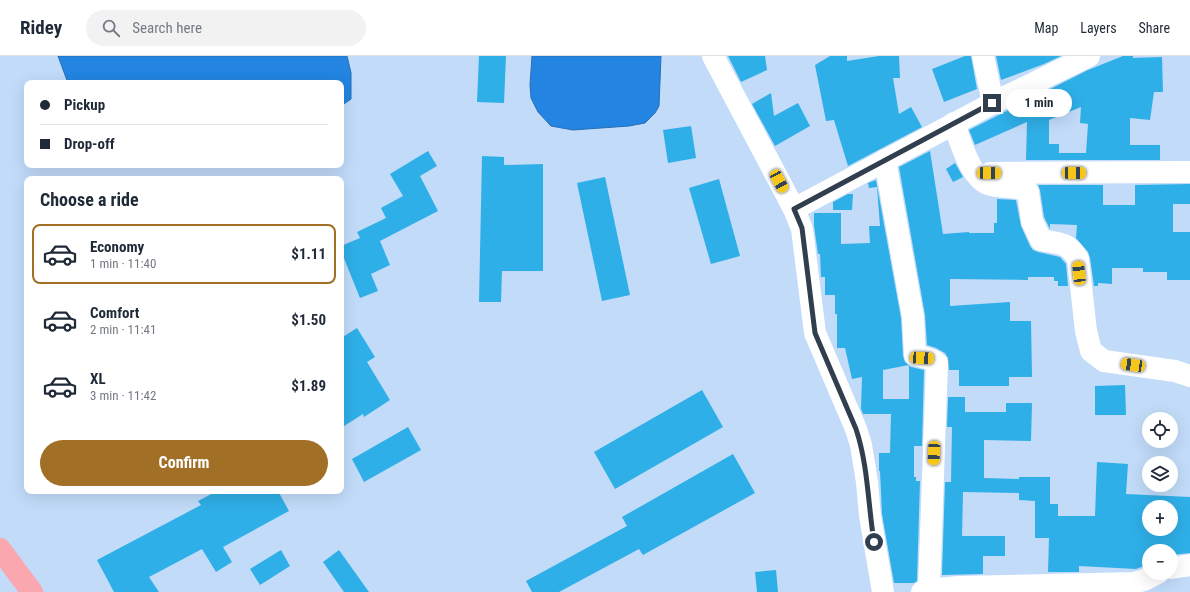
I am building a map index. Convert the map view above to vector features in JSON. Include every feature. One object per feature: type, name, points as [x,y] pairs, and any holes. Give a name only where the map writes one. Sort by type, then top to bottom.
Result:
[{"type":"highway","points":[[0,549],[32,592]]},
{"type":"street","points":[[713,56],[794,209],[802,228],[815,333],[856,429],[861,445],[867,482],[870,516],[883,592]]},
{"type":"street","points":[[983,56],[992,103]]},
{"type":"street","points":[[794,209],[992,103],[1089,56]]},
{"type":"street","points":[[954,123],[963,150],[980,180],[990,185],[1018,188],[1028,192],[1032,221],[1041,240],[1063,244],[1072,248],[1078,259],[1086,331],[1091,351],[1104,361],[1175,371],[1190,376]]},
{"type":"street","points":[[885,160],[912,317],[915,355],[922,358],[931,358],[937,363],[926,591],[958,587],[1133,583],[1144,580]]},
{"type":"street","points":[[975,172],[1190,172]]},
{"type":"street","points":[[1178,567],[1190,565]]},
{"type":"water","points":[[58,56],[347,56],[351,73],[351,99],[344,104],[344,80],[67,80]]},
{"type":"water","points":[[532,56],[661,56],[659,106],[655,113],[645,123],[629,126],[573,130],[551,126],[538,112],[531,98],[530,85]]},
{"type":"building","points":[[479,56],[506,56],[504,103],[477,102]]},
{"type":"building","points":[[728,56],[765,56],[767,70],[741,82]]},
{"type":"building","points":[[830,56],[847,56],[847,61],[879,56],[899,56],[900,78],[893,78],[899,114],[911,107],[922,127],[848,166],[834,120],[826,121],[815,65]]},
{"type":"building","points":[[965,56],[971,56],[977,89],[944,102],[932,69]]},
{"type":"building","points":[[996,56],[1061,56],[1001,80]]},
{"type":"building","points":[[1123,56],[1133,56],[1133,58],[1162,57],[1163,92],[1154,92],[1150,120],[1130,118],[1130,145],[1160,145],[1160,160],[1026,160],[1027,122],[975,145],[969,130],[1088,70]],"holes":[[[1081,107],[1080,123],[1088,124],[1086,153],[1059,153],[1059,144],[1049,144],[1049,120]]]},
{"type":"building","points":[[771,93],[774,116],[798,103],[810,126],[775,146],[752,104]]},
{"type":"building","points":[[691,126],[696,158],[668,163],[663,130]]},
{"type":"building","points":[[428,151],[437,166],[420,176],[438,211],[380,241],[390,265],[371,274],[378,291],[360,298],[344,258],[344,245],[360,238],[357,232],[386,218],[381,208],[403,196],[390,174]]},
{"type":"building","points":[[930,151],[943,234],[969,232],[994,233],[994,223],[997,223],[997,199],[1016,200],[1021,226],[1033,250],[1060,257],[1066,264],[1068,286],[1058,286],[1058,281],[1054,281],[1054,277],[1028,277],[1028,280],[950,279],[950,306],[1010,302],[1010,321],[1031,321],[1032,377],[1009,377],[1009,386],[959,386],[959,370],[949,370],[948,358],[945,353],[927,345],[925,315],[899,167]]},
{"type":"building","points":[[482,156],[504,157],[504,165],[543,164],[543,271],[502,271],[501,302],[479,302]]},
{"type":"building","points":[[955,163],[963,177],[953,182],[946,169]]},
{"type":"building","points":[[605,177],[630,295],[602,301],[577,183]]},
{"type":"building","points":[[719,179],[740,256],[711,264],[689,188]]},
{"type":"building","points":[[876,180],[901,318],[903,356],[905,362],[909,365],[911,367],[924,370],[922,446],[914,446],[914,477],[916,477],[916,481],[920,481],[917,581],[914,583],[894,583],[882,514],[879,453],[890,453],[891,414],[863,414],[861,409],[862,377],[852,379],[845,348],[837,348],[837,314],[835,314],[835,295],[825,295],[825,277],[821,277],[820,254],[818,254],[814,226],[814,213],[841,213],[841,244],[870,243],[869,226],[880,226],[877,187],[869,188],[868,183]],"holes":[[[909,365],[909,399],[883,399],[883,370]]]},
{"type":"building","points":[[1190,184],[1190,204],[1173,204],[1173,232],[1190,232],[1190,280],[1167,280],[1167,272],[1143,272],[1143,268],[1112,268],[1112,284],[1098,283],[1098,286],[1094,286],[1088,252],[1076,238],[1077,225],[1050,224],[1050,229],[1044,217],[1038,185],[1103,185],[1103,205],[1135,205],[1135,185]]},
{"type":"building","points":[[848,194],[853,194],[852,210],[833,210],[833,202]]},
{"type":"building","points":[[357,328],[375,357],[367,362],[390,400],[364,417],[363,414],[344,426],[344,336]]},
{"type":"building","points":[[1125,385],[1126,415],[1095,415],[1095,386]]},
{"type":"building","points":[[702,390],[723,427],[615,489],[594,452]]},
{"type":"building","points":[[948,397],[965,397],[965,412],[1006,412],[1006,403],[1032,403],[1031,441],[984,440],[984,478],[1019,479],[1019,477],[1050,477],[1050,504],[1058,504],[1058,516],[1095,516],[1097,462],[1128,464],[1126,494],[1190,497],[1190,553],[1178,554],[1178,544],[1142,544],[1142,567],[1136,569],[1079,566],[1079,572],[1048,572],[1049,538],[1035,538],[1035,501],[1019,500],[1019,493],[963,492],[962,536],[1005,536],[1005,556],[983,556],[983,574],[942,575],[945,482],[951,482],[952,427],[947,427]]},
{"type":"building","points":[[408,427],[421,450],[364,482],[352,459]]},
{"type":"building","points":[[733,454],[755,493],[643,555],[639,549],[559,592],[532,592],[526,581],[627,526],[622,517]]},
{"type":"building","points":[[211,494],[280,494],[289,511],[223,547],[232,562],[216,572],[202,549],[149,577],[159,592],[114,592],[97,560],[201,505],[198,501]]},
{"type":"building","points":[[281,550],[290,566],[260,585],[250,569]]},
{"type":"building","points":[[339,550],[369,592],[344,592],[323,562]]},
{"type":"building","points":[[776,570],[778,592],[757,592],[755,572]]},
{"type":"route","points":[[874,542],[861,445],[856,429],[815,333],[802,228],[794,209],[992,103]]}]
